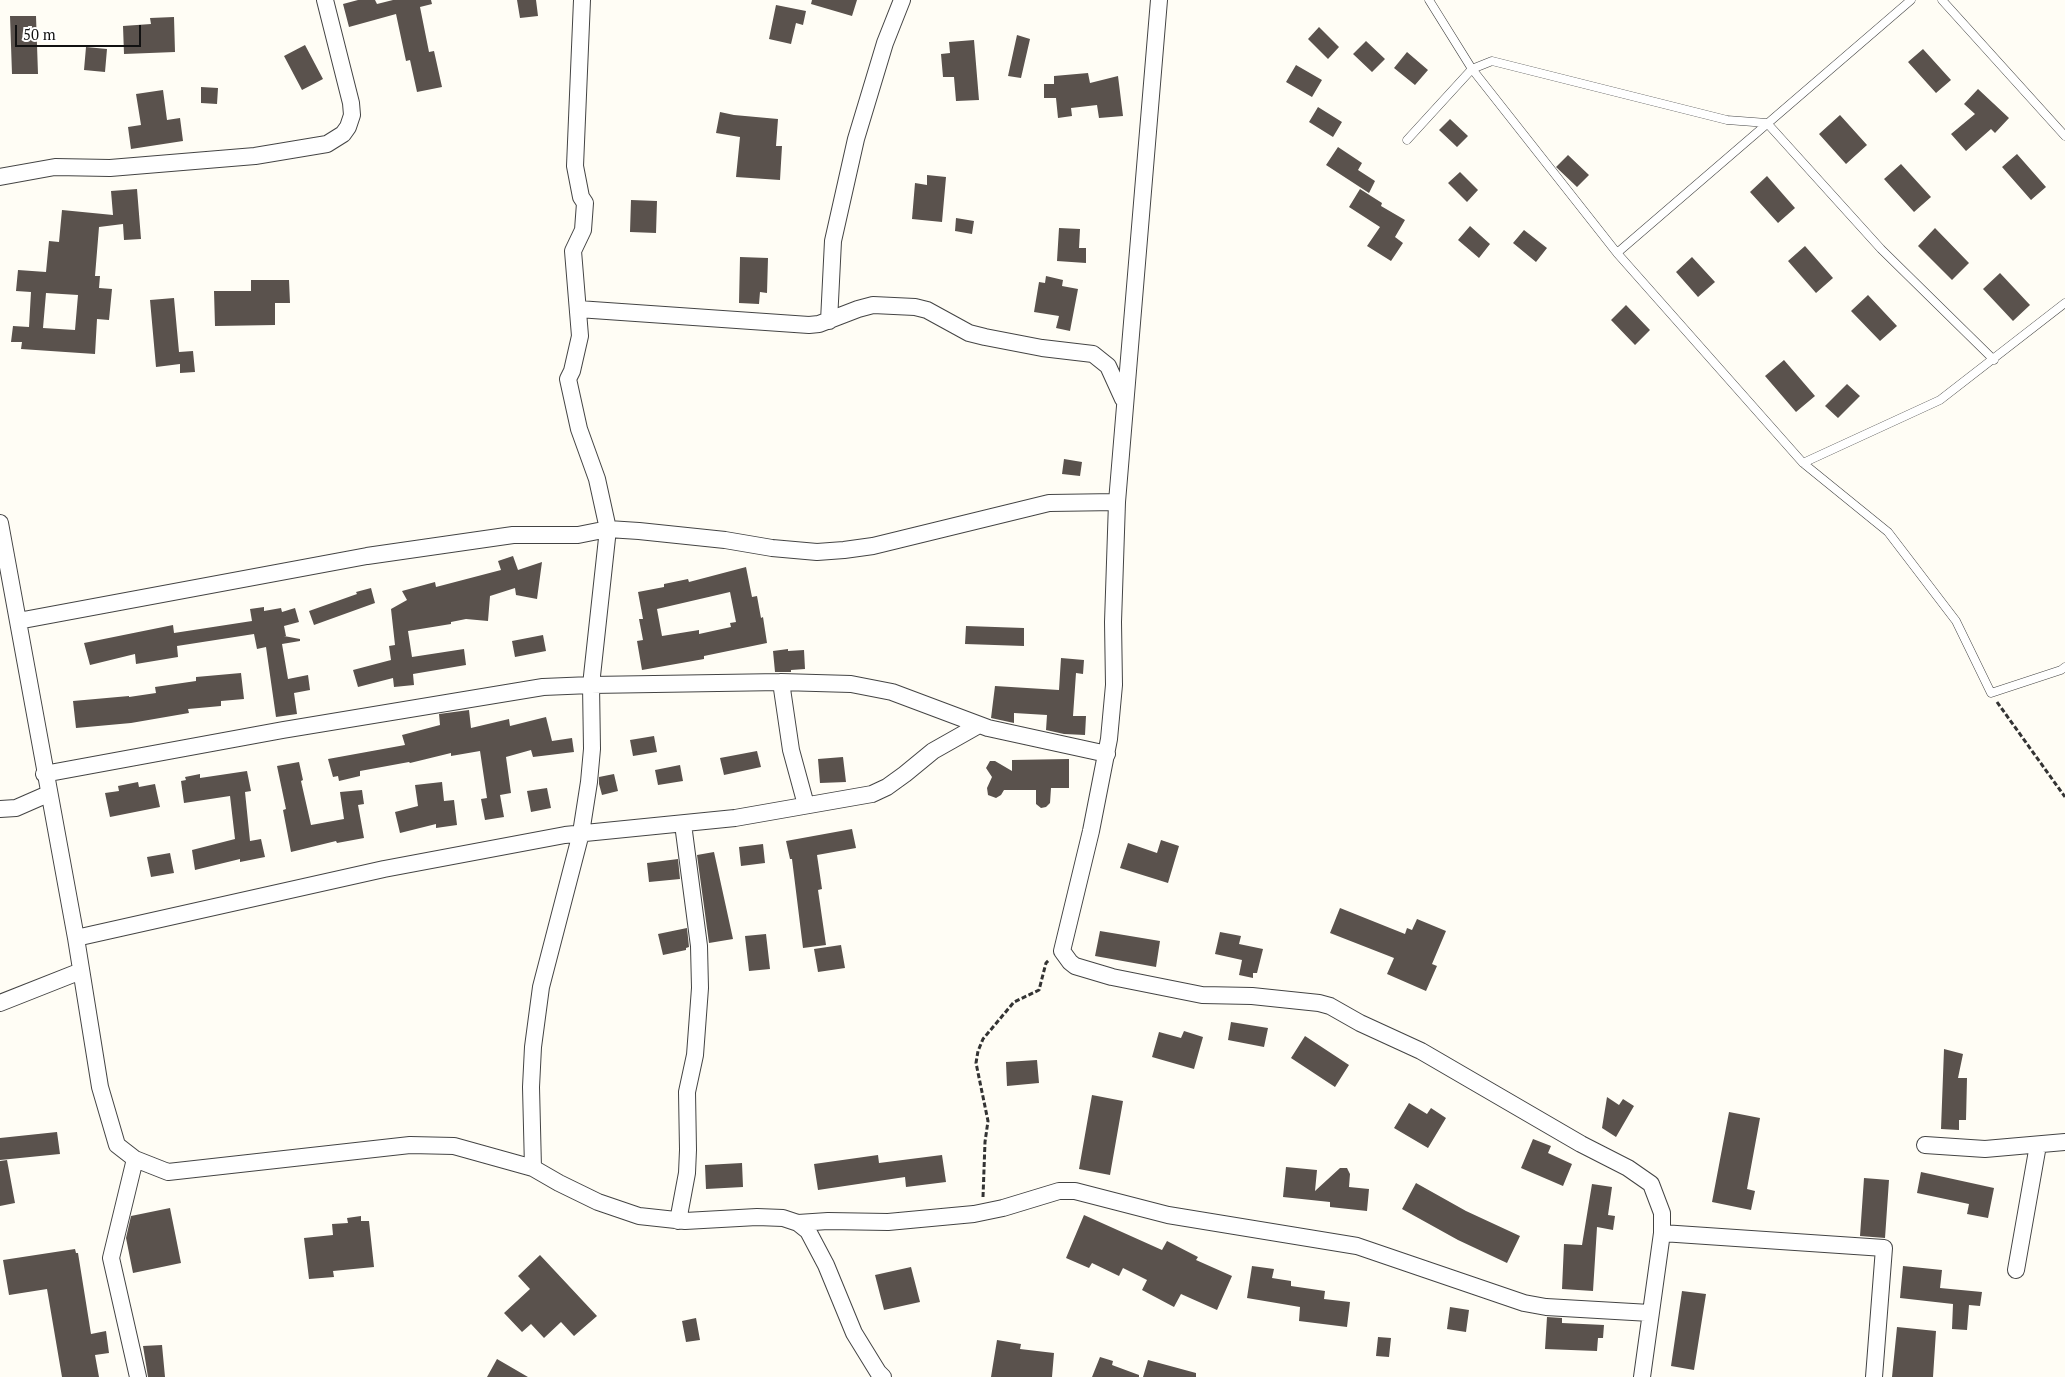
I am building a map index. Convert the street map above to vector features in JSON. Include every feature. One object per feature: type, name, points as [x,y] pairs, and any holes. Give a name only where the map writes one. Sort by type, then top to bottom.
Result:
[{"type":"street","points":[[0,176],[55,168],[110,168],[255,156],[327,144],[343,134],[348,127],[352,115],[351,103],[324,0]]},
{"type":"street","points":[[533,1168],[531,1087],[533,1047],[541,987],[581,832],[589,782],[592,749],[591,684],[608,530],[598,479],[579,429],[568,379],[572,371],[580,336],[573,251],[583,230],[585,203],[581,197],[575,166],[582,0]]},
{"type":"street","points":[[829,321],[833,241],[852,158],[885,42],[902,0]]},
{"type":"street","points":[[1159,0],[1117,502],[1113,622],[1114,685],[1107,754],[1091,831],[1062,951],[1075,966],[1112,977],[1202,995],[1252,996],[1319,1003],[1330,1006],[1360,1023],[1421,1051],[1581,1144],[1628,1168],[1651,1184],[1662,1213],[1662,1233],[1642,1377]]},
{"type":"street","points":[[578,308],[809,325],[829,321],[858,309],[874,305],[915,307],[927,310],[969,333],[1023,345],[1094,354],[1108,366],[1124,401]]},
{"type":"street","points":[[18,621],[367,556],[465,540],[520,535],[578,535],[608,530],[675,534],[808,551],[844,550],[873,546],[1049,503],[1117,502]]},
{"type":"street","points":[[0,524],[103,1095],[117,1145],[135,1159],[168,1172],[410,1145],[454,1146],[533,1168],[558,1184],[598,1202],[639,1216],[678,1221],[784,1218],[798,1223],[808,1231],[826,1265],[854,1334],[883,1377]]},
{"type":"street","points":[[44,774],[283,730],[543,687],[591,684],[781,682],[868,686],[912,698],[980,725],[1107,754]]},
{"type":"street","points":[[781,682],[791,750],[806,805]]},
{"type":"street","points":[[76,938],[384,869],[581,832],[735,818],[872,794],[887,787],[933,751],[980,725]]},
{"type":"street","points":[[0,809],[16,808],[48,794]]},
{"type":"street","points":[[678,1221],[687,1173],[687,1092],[694,1055],[700,988],[699,946],[683,824]]},
{"type":"street","points":[[0,1003],[81,970]]},
{"type":"street","points":[[1925,1145],[1985,1149],[2065,1142]]},
{"type":"street","points":[[2016,1270],[2038,1145]]},
{"type":"street","points":[[135,1159],[111,1258],[138,1377]]},
{"type":"street","points":[[798,1223],[910,1221],[983,1212],[1059,1191],[1075,1191],[1168,1215],[1357,1246],[1524,1303],[1546,1307],[1650,1313]]},
{"type":"street","points":[[1662,1233],[1884,1248],[1874,1377]]},
{"type":"lane","points":[[1429,0],[1472,69],[1617,253],[1803,463],[1888,532],[1956,621],[1991,693],[2062,670],[2065,667]]},
{"type":"lane","points":[[1617,253],[1910,0]]},
{"type":"lane","points":[[1942,0],[2065,136]]},
{"type":"lane","points":[[1407,140],[1472,69],[1492,61],[1727,120],[1767,123],[1881,249],[1994,360]]},
{"type":"lane","points":[[1803,463],[1940,400],[1994,360],[2065,303]]},
{"type":"path","points":[[1991,693],[2065,797]]},
{"type":"path","points":[[983,1212],[982,1178],[988,1121],[976,1063],[978,1050],[983,1039],[1014,1002],[1039,990],[1046,963],[1064,944]]},
{"type":"building","points":[[358,0],[375,0],[377,4],[393,0],[431,0],[432,4],[420,7],[429,52],[434,51],[442,87],[417,92],[410,60],[406,61],[396,14],[349,27],[343,4]]},
{"type":"building","points":[[517,0],[536,0],[538,16],[520,18]]},
{"type":"building","points":[[812,0],[857,0],[852,16],[811,4]]},
{"type":"building","points":[[776,5],[806,11],[803,25],[796,23],[791,44],[769,39]]},
{"type":"building","points":[[10,16],[36,16],[38,74],[12,74]]},
{"type":"building","points":[[174,17],[175,52],[124,54],[123,26],[151,24],[150,18]]},
{"type":"building","points":[[1319,27],[1339,47],[1328,59],[1308,39]]},
{"type":"building","points":[[1017,35],[1030,39],[1021,78],[1008,76]]},
{"type":"building","points":[[974,40],[979,100],[956,101],[954,77],[943,77],[941,54],[950,53],[949,42]]},
{"type":"building","points":[[1366,41],[1385,59],[1372,72],[1353,54]]},
{"type":"building","points":[[305,45],[323,79],[302,90],[284,56]]},
{"type":"building","points":[[86,47],[107,49],[105,72],[84,70]]},
{"type":"building","points":[[1923,49],[1951,80],[1936,93],[1908,62]]},
{"type":"building","points":[[1407,52],[1428,70],[1415,85],[1394,68]]},
{"type":"building","points":[[1296,65],[1322,80],[1312,97],[1286,82]]},
{"type":"building","points":[[1088,73],[1090,83],[1118,76],[1123,116],[1099,118],[1097,105],[1071,108],[1072,116],[1058,118],[1056,98],[1044,98],[1044,84],[1054,84],[1054,76]]},
{"type":"building","points":[[201,87],[218,88],[217,104],[201,103]]},
{"type":"building","points":[[1978,89],[2009,118],[1995,133],[1991,129],[1966,151],[1951,134],[1975,114],[1964,104]]},
{"type":"building","points":[[163,90],[167,120],[180,118],[183,141],[131,149],[128,127],[141,125],[136,94]]},
{"type":"building","points":[[1318,107],[1342,122],[1333,137],[1309,122]]},
{"type":"building","points":[[720,112],[778,119],[776,146],[782,146],[780,180],[736,177],[740,137],[716,133]]},
{"type":"building","points":[[1840,115],[1867,145],[1846,164],[1819,134]]},
{"type":"building","points":[[1450,119],[1468,136],[1457,147],[1439,130]]},
{"type":"building","points":[[1338,147],[1362,163],[1358,170],[1375,181],[1369,193],[1326,165]]},
{"type":"building","points":[[2017,154],[2046,187],[2031,200],[2002,167]]},
{"type":"building","points":[[1568,155],[1589,175],[1577,187],[1556,167]]},
{"type":"building","points":[[1901,164],[1931,197],[1914,212],[1884,179]]},
{"type":"building","points":[[1460,172],[1478,190],[1467,202],[1448,183]]},
{"type":"building","points":[[927,175],[946,177],[942,222],[912,219],[915,183],[927,185]]},
{"type":"building","points":[[1767,176],[1795,208],[1778,223],[1750,192]]},
{"type":"building","points":[[137,189],[141,239],[124,240],[123,224],[99,227],[95,276],[100,276],[99,288],[112,289],[109,320],[97,319],[95,354],[21,349],[22,342],[11,342],[13,326],[29,327],[31,292],[16,291],[18,270],[46,272],[49,241],[59,242],[62,210],[113,215],[111,191]],"holes":[[[46,293],[78,295],[75,330],[43,328]]]},
{"type":"building","points":[[1360,189],[1382,203],[1381,206],[1405,220],[1395,237],[1403,243],[1391,261],[1367,246],[1380,227],[1349,207]]},
{"type":"building","points":[[631,200],[657,201],[656,233],[630,232]]},
{"type":"building","points":[[956,218],[974,221],[972,234],[955,231]]},
{"type":"building","points":[[1470,226],[1490,244],[1479,258],[1458,240]]},
{"type":"building","points":[[1059,228],[1080,229],[1079,248],[1086,248],[1086,263],[1057,261]]},
{"type":"building","points":[[1935,228],[1969,263],[1952,280],[1918,246]]},
{"type":"building","points":[[1524,230],[1547,248],[1536,262],[1513,243]]},
{"type":"building","points":[[1805,246],[1833,278],[1816,293],[1788,261]]},
{"type":"building","points":[[740,257],[768,258],[767,293],[760,292],[759,304],[739,303]]},
{"type":"building","points":[[1692,257],[1715,282],[1698,297],[1676,272]]},
{"type":"building","points":[[2000,273],[2030,305],[2013,321],[1983,289]]},
{"type":"building","points":[[1046,276],[1063,280],[1062,286],[1078,289],[1070,331],[1056,328],[1059,316],[1034,312],[1039,282],[1045,283]]},
{"type":"building","points":[[251,280],[289,280],[290,303],[275,303],[275,325],[215,326],[214,291],[251,291]]},
{"type":"building","points":[[1868,295],[1897,326],[1880,341],[1851,311]]},
{"type":"building","points":[[174,298],[179,352],[193,351],[195,372],[180,373],[180,364],[156,367],[150,300]]},
{"type":"building","points":[[1626,305],[1650,330],[1635,345],[1611,320]]},
{"type":"building","points":[[1784,360],[1815,396],[1796,412],[1765,376]]},
{"type":"building","points":[[1847,384],[1860,396],[1838,418],[1825,406]]},
{"type":"building","points":[[1064,459],[1082,462],[1080,476],[1062,474]]},
{"type":"building","points":[[513,556],[518,570],[542,562],[537,599],[516,595],[515,588],[490,596],[488,621],[466,619],[451,622],[451,624],[408,631],[412,657],[464,649],[466,665],[413,674],[414,685],[394,687],[393,678],[358,687],[353,670],[391,660],[389,646],[395,645],[391,609],[407,600],[402,591],[435,582],[436,587],[501,570],[498,561]]},
{"type":"building","points":[[746,567],[752,597],[757,596],[761,618],[763,617],[767,643],[704,656],[704,659],[642,670],[637,641],[643,640],[639,619],[643,619],[638,592],[664,587],[664,584],[688,579],[689,582]],"holes":[[[730,592],[736,622],[730,623],[731,627],[699,634],[699,630],[662,636],[657,609]]]},
{"type":"building","points":[[371,588],[375,603],[314,625],[309,611]]},
{"type":"building","points":[[264,607],[264,611],[281,608],[282,612],[295,608],[299,622],[284,626],[286,636],[284,636],[300,639],[300,641],[282,644],[288,679],[308,675],[310,690],[294,693],[297,714],[276,717],[266,647],[257,649],[254,634],[177,646],[178,657],[136,664],[135,654],[90,665],[84,643],[173,625],[174,633],[252,621],[250,609]]},
{"type":"building","points":[[966,626],[1024,628],[1024,646],[965,644]]},
{"type":"building","points":[[543,635],[546,651],[515,657],[512,641]]},
{"type":"building","points":[[788,649],[788,651],[804,650],[805,669],[791,670],[791,672],[775,672],[773,651]]},
{"type":"building","points":[[1061,658],[1084,660],[1083,674],[1076,673],[1073,716],[1086,716],[1085,735],[1064,734],[1046,730],[1047,715],[1014,713],[1014,723],[991,718],[995,686],[1059,690]]},
{"type":"building","points":[[241,673],[244,699],[221,701],[221,706],[188,709],[189,713],[131,723],[76,728],[73,701],[156,693],[155,687],[196,681],[196,677]]},
{"type":"building","points":[[469,710],[471,728],[509,719],[510,726],[546,717],[552,741],[572,738],[574,752],[533,757],[531,750],[506,757],[511,793],[500,795],[504,817],[485,820],[481,799],[487,798],[480,751],[451,756],[451,753],[410,763],[360,771],[360,776],[339,781],[338,776],[333,777],[328,759],[405,745],[402,735],[440,725],[439,714]]},
{"type":"building","points":[[654,736],[657,752],[633,756],[630,740]]},
{"type":"building","points":[[757,751],[761,767],[724,775],[720,758]]},
{"type":"building","points":[[843,757],[846,782],[820,783],[818,759]]},
{"type":"building","points":[[1069,759],[1069,788],[1051,788],[1050,803],[1046,807],[1041,808],[1036,804],[1036,790],[1004,790],[996,798],[988,795],[987,788],[992,777],[986,768],[990,761],[995,761],[1012,771],[1012,760]]},
{"type":"building","points":[[299,762],[303,780],[301,781],[311,825],[344,819],[340,792],[362,790],[364,804],[358,805],[364,838],[337,843],[336,841],[291,852],[283,810],[286,809],[277,766]]},
{"type":"building","points":[[680,765],[683,781],[658,785],[655,770]]},
{"type":"building","points":[[247,771],[251,791],[245,792],[250,841],[261,839],[265,857],[240,862],[240,859],[195,870],[192,850],[235,839],[230,796],[184,803],[181,781],[186,780],[185,777],[200,774],[200,778]]},
{"type":"building","points":[[614,774],[618,791],[602,795],[599,777]]},
{"type":"building","points":[[138,782],[139,787],[155,784],[160,807],[110,817],[105,793],[119,791],[118,786]]},
{"type":"building","points":[[442,782],[444,801],[454,800],[457,825],[436,828],[436,824],[400,833],[395,812],[418,806],[415,785]]},
{"type":"building","points":[[547,788],[551,808],[531,812],[527,791]]},
{"type":"building","points":[[852,829],[856,848],[817,855],[822,889],[818,890],[826,945],[803,948],[792,859],[790,859],[786,841]]},
{"type":"building","points":[[1161,840],[1179,846],[1168,883],[1120,868],[1128,843],[1157,853]]},
{"type":"building","points":[[763,844],[765,863],[741,866],[739,847]]},
{"type":"building","points":[[714,852],[733,939],[709,943],[697,855]]},
{"type":"building","points":[[170,853],[174,873],[151,877],[147,857]]},
{"type":"building","points":[[678,859],[680,879],[649,882],[647,863]]},
{"type":"building","points":[[1340,908],[1405,934],[1407,928],[1412,930],[1417,919],[1446,931],[1432,964],[1437,966],[1426,991],[1387,974],[1394,958],[1330,933]]},
{"type":"building","points":[[687,928],[689,947],[686,950],[663,955],[658,934]]},
{"type":"building","points":[[1100,931],[1160,941],[1156,967],[1095,956]]},
{"type":"building","points":[[1220,932],[1241,936],[1239,944],[1263,949],[1257,973],[1253,973],[1253,978],[1239,975],[1242,960],[1215,954]]},
{"type":"building","points":[[766,934],[770,969],[749,971],[745,936]]},
{"type":"building","points":[[841,945],[845,968],[818,972],[814,949]]},
{"type":"building","points":[[1231,1022],[1268,1028],[1264,1047],[1228,1040]]},
{"type":"building","points":[[1184,1031],[1203,1037],[1194,1069],[1152,1057],[1159,1032],[1181,1038]]},
{"type":"building","points":[[1305,1036],[1349,1065],[1335,1087],[1291,1058]]},
{"type":"building","points":[[1944,1049],[1963,1054],[1958,1078],[1967,1078],[1966,1120],[1959,1120],[1959,1130],[1941,1129]]},
{"type":"building","points":[[1037,1060],[1039,1083],[1007,1086],[1006,1062]]},
{"type":"building","points":[[1092,1095],[1123,1101],[1110,1175],[1079,1169]]},
{"type":"building","points":[[1607,1097],[1619,1105],[1623,1099],[1634,1106],[1616,1137],[1602,1128]]},
{"type":"building","points":[[1409,1103],[1427,1114],[1431,1108],[1446,1118],[1428,1148],[1394,1128]]},
{"type":"building","points":[[1729,1112],[1760,1118],[1747,1189],[1755,1191],[1751,1210],[1712,1202]]},
{"type":"building","points":[[57,1132],[60,1154],[0,1160],[0,1138]]},
{"type":"building","points":[[1533,1139],[1551,1146],[1548,1153],[1572,1164],[1563,1186],[1521,1168]]},
{"type":"building","points":[[878,1155],[879,1163],[942,1155],[946,1182],[906,1187],[905,1177],[818,1190],[814,1164]]},
{"type":"building","points":[[7,1160],[15,1203],[0,1206],[0,1161]]},
{"type":"building","points":[[742,1163],[743,1187],[706,1189],[705,1165]]},
{"type":"building","points":[[1286,1167],[1317,1170],[1315,1191],[1340,1168],[1347,1168],[1350,1174],[1349,1187],[1369,1189],[1367,1211],[1330,1207],[1330,1202],[1283,1197]]},
{"type":"building","points":[[1921,1172],[1994,1188],[1988,1218],[1967,1214],[1969,1204],[1917,1193]]},
{"type":"building","points":[[1864,1178],[1889,1180],[1885,1238],[1860,1236]]},
{"type":"building","points":[[1416,1183],[1466,1211],[1520,1236],[1507,1263],[1458,1240],[1402,1209]]},
{"type":"building","points":[[1592,1184],[1612,1187],[1608,1215],[1615,1216],[1613,1230],[1597,1227],[1593,1291],[1562,1289],[1564,1244],[1582,1245]]},
{"type":"building","points":[[170,1208],[181,1263],[133,1273],[126,1238],[131,1216]]},
{"type":"building","points":[[1084,1215],[1162,1250],[1167,1241],[1198,1257],[1196,1260],[1232,1276],[1217,1310],[1181,1294],[1174,1307],[1142,1290],[1147,1280],[1123,1268],[1119,1276],[1092,1263],[1089,1268],[1066,1258]]},
{"type":"building","points":[[361,1216],[361,1221],[369,1221],[374,1267],[333,1271],[334,1277],[309,1279],[304,1238],[333,1235],[332,1224],[348,1223],[347,1218]]},
{"type":"building","points":[[75,1249],[76,1253],[78,1253],[91,1334],[106,1331],[109,1353],[95,1355],[99,1377],[62,1377],[47,1289],[9,1295],[3,1260]]},
{"type":"building","points":[[540,1255],[597,1316],[574,1336],[561,1322],[544,1338],[531,1324],[522,1332],[504,1313],[530,1289],[518,1276]]},
{"type":"building","points":[[1252,1266],[1274,1269],[1272,1278],[1291,1281],[1291,1286],[1325,1291],[1324,1299],[1350,1302],[1347,1327],[1299,1321],[1300,1307],[1247,1298]]},
{"type":"building","points":[[1903,1266],[1942,1270],[1940,1288],[1982,1292],[1980,1306],[1969,1305],[1967,1330],[1952,1329],[1953,1304],[1900,1298]]},
{"type":"building","points":[[911,1267],[920,1302],[884,1310],[875,1275]]},
{"type":"building","points":[[1682,1291],[1706,1294],[1694,1370],[1671,1366]]},
{"type":"building","points":[[1450,1307],[1469,1310],[1466,1332],[1447,1329]]},
{"type":"building","points":[[1547,1317],[1562,1318],[1562,1323],[1604,1325],[1603,1338],[1598,1338],[1597,1351],[1545,1349]]},
{"type":"building","points":[[696,1318],[700,1340],[686,1342],[682,1321]]},
{"type":"building","points":[[1897,1327],[1936,1331],[1933,1377],[1892,1377]]},
{"type":"building","points":[[1378,1337],[1391,1338],[1389,1357],[1376,1356]]},
{"type":"building","points":[[997,1340],[1021,1344],[1020,1349],[1054,1353],[1052,1377],[991,1377]]},
{"type":"building","points":[[162,1345],[165,1377],[148,1377],[143,1346]]},
{"type":"building","points":[[1100,1357],[1113,1361],[1112,1365],[1139,1375],[1139,1377],[1092,1377]]},
{"type":"building","points":[[497,1359],[528,1377],[487,1377]]},
{"type":"building","points":[[1148,1360],[1196,1373],[1196,1377],[1143,1377]]}]
